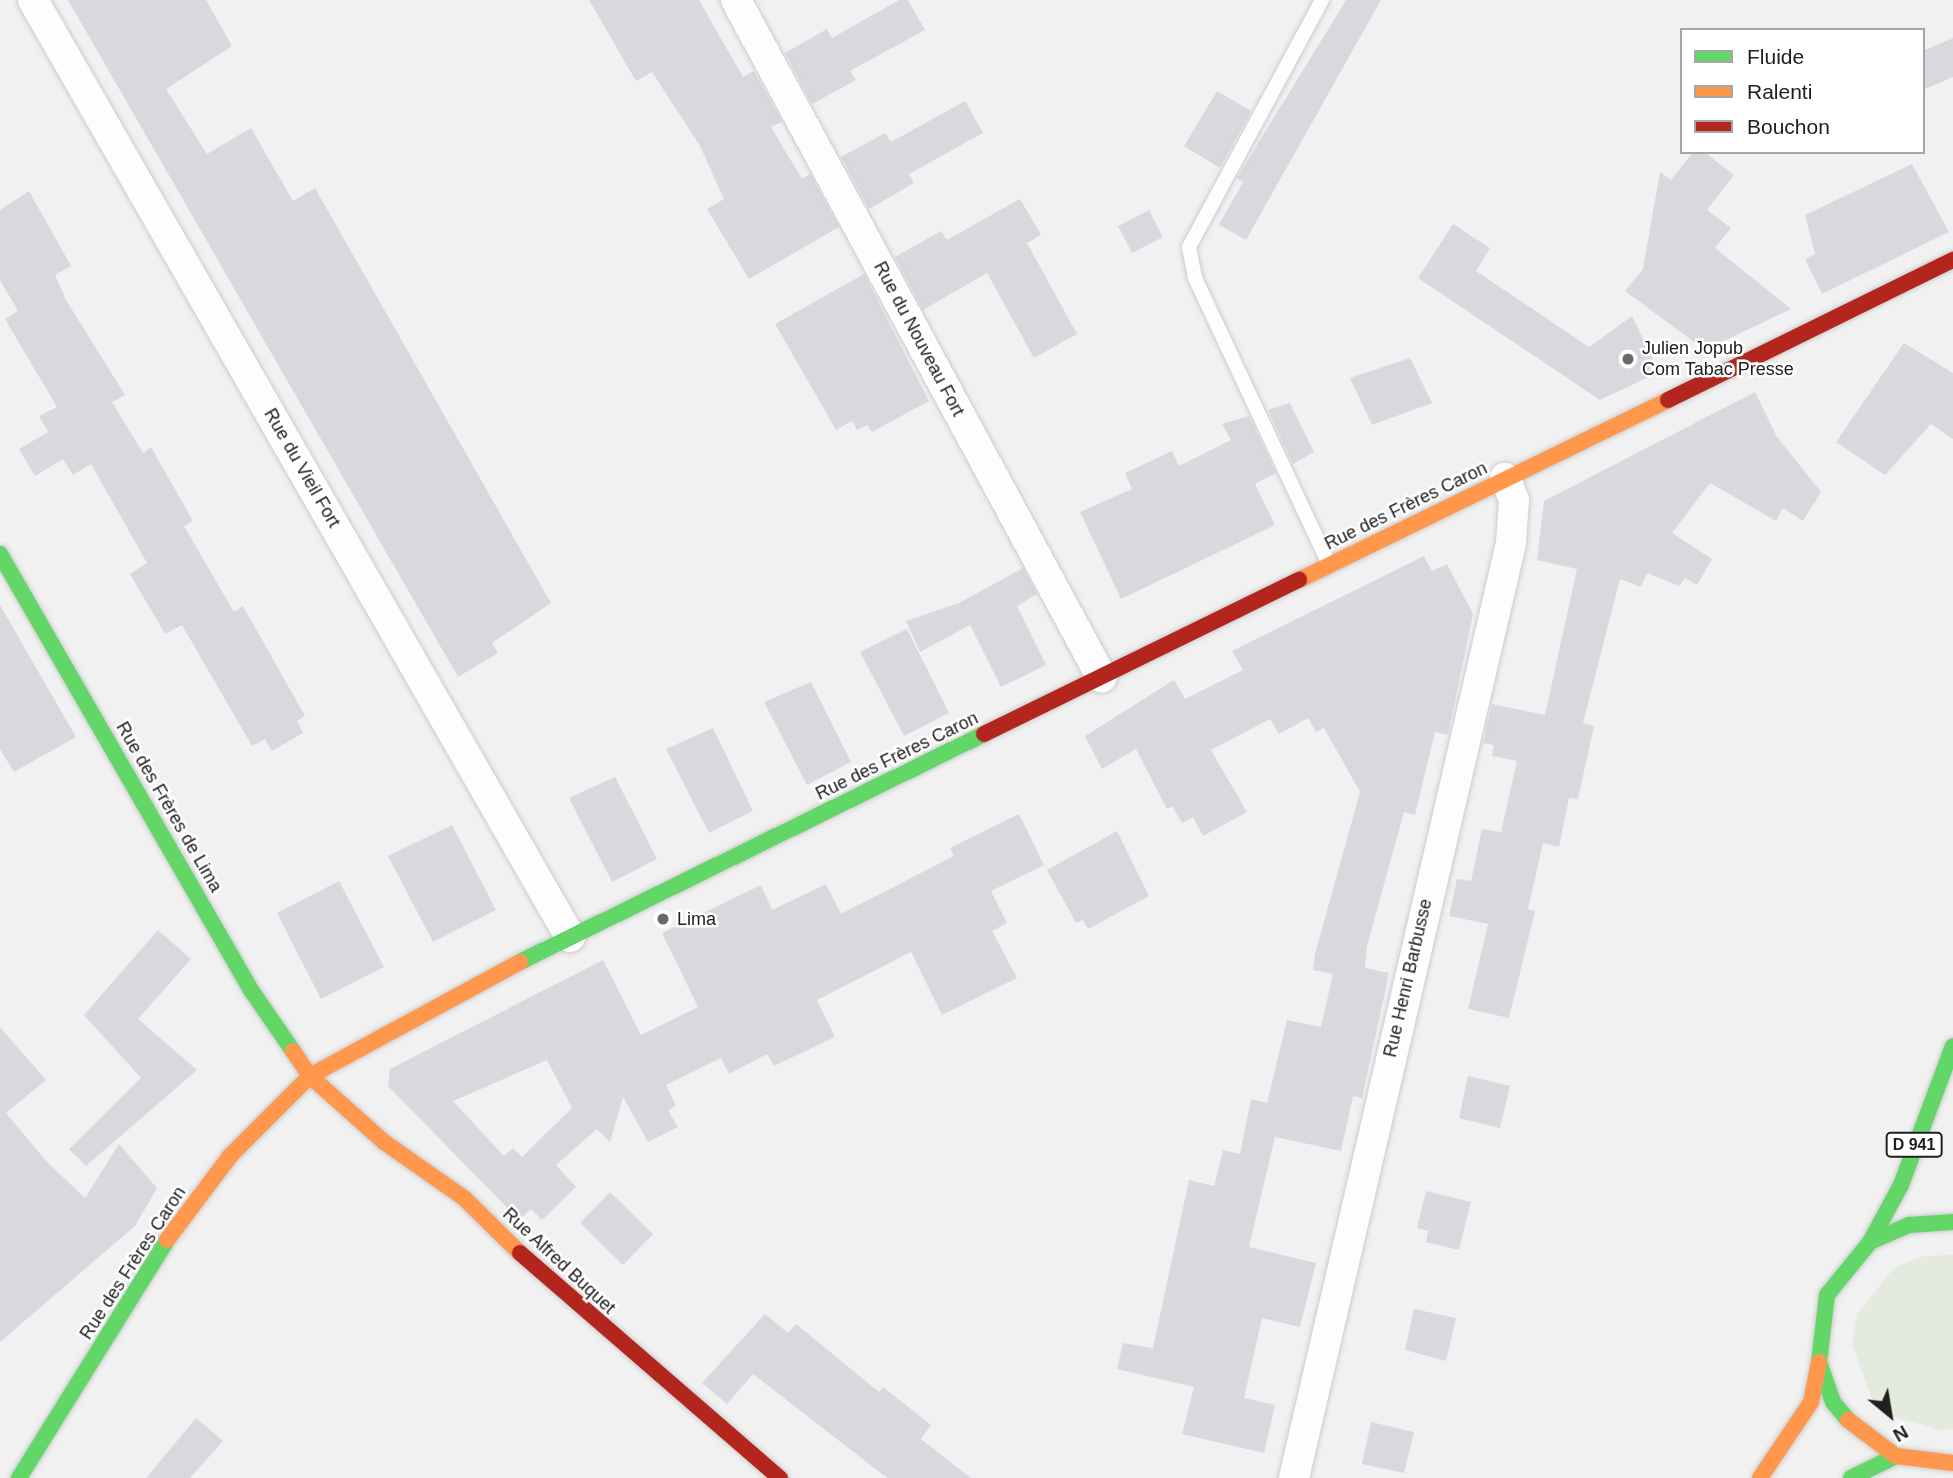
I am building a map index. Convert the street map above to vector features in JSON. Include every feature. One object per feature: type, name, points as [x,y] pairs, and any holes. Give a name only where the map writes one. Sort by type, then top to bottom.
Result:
[{"type":"main road","name":"Rue des Frères Caron","points":[[19,1478],[164,1245],[230,1156],[310,1076],[374,1036],[570,937],[1953,260]]},
{"type":"main road","name":"Rue des Frères de Lima","points":[[0,554],[251,990],[310,1076]]},
{"type":"main road","name":"D 941","points":[[1870,1242],[1901,1185],[1953,1046]]},
{"type":"main road","name":"Rue Alfred Buquet","points":[[310,1076],[384,1142],[464,1198],[556,1287],[780,1478]]},
{"type":"main road","points":[[1760,1478],[1811,1402],[1828,1295],[1870,1242],[1909,1225],[1953,1222]]},
{"type":"main road","points":[[1819,1362],[1833,1402],[1847,1418],[1896,1456],[1953,1463]]},
{"type":"main road","points":[[1851,1478],[1896,1456]]},
{"type":"street","name":"Rue du Vieil Fort","points":[[33,0],[570,937]]},
{"type":"street","name":"Rue du Nouveau Fort","points":[[736,0],[1102,678]]},
{"type":"street","name":"Rue Henri Barbusse","points":[[1294,1478],[1511,543],[1514,500],[1505,478]]},
{"type":"lane","points":[[1322,0],[1189,247],[1195,278],[1329,564]]},
{"type":"shaded area","points":[[1953,1255],[1953,1429],[1943,1431],[1891,1416],[1871,1397],[1852,1344],[1857,1314],[1894,1268],[1922,1256]]},
{"type":"building","points":[[68,0],[206,0],[232,46],[166,89],[207,154],[251,128],[293,201],[315,188],[551,603],[492,643],[498,653],[458,677]]},
{"type":"building","points":[[589,0],[699,0],[743,77],[754,71],[782,122],[771,127],[802,179],[810,174],[839,227],[749,279],[707,209],[724,199],[700,146],[652,72],[636,81]]},
{"type":"building","points":[[899,0],[908,0],[925,30],[850,71],[856,80],[812,104],[785,53],[827,29],[832,38]]},
{"type":"building","points":[[1346,0],[1381,0],[1246,240],[1219,225],[1243,182],[1237,178]]},
{"type":"building","points":[[1953,38],[1953,77],[1925,89],[1925,50]]},
{"type":"building","points":[[1217,91],[1251,111],[1220,168],[1184,146]]},
{"type":"building","points":[[965,101],[983,133],[909,174],[914,183],[869,209],[841,157],[885,133],[891,142]]},
{"type":"building","points":[[1691,154],[1707,154],[1734,175],[1707,210],[1731,228],[1715,248],[1791,309],[1705,350],[1625,291],[1643,269],[1660,172],[1671,180]]},
{"type":"building","points":[[1912,164],[1949,232],[1822,294],[1805,259],[1815,254],[1805,215]]},
{"type":"building","points":[[29,191],[71,266],[55,275],[66,300],[125,395],[112,402],[143,453],[151,447],[193,521],[184,526],[234,612],[243,606],[305,716],[297,721],[303,733],[272,751],[265,739],[252,746],[182,625],[165,634],[130,574],[147,563],[91,464],[73,475],[63,459],[35,476],[19,449],[48,432],[39,416],[57,407],[5,319],[18,311],[0,280],[0,210]]},
{"type":"building","points":[[1020,199],[1041,235],[1027,243],[1077,334],[1034,358],[987,273],[923,310],[895,257],[941,231],[947,240]]},
{"type":"building","points":[[1149,210],[1163,237],[1132,253],[1118,226]]},
{"type":"building","points":[[1453,224],[1490,248],[1476,271],[1589,347],[1632,316],[1659,372],[1600,400],[1418,278]]},
{"type":"building","points":[[864,274],[929,401],[872,432],[867,425],[857,430],[852,421],[836,430],[775,324]]},
{"type":"building","points":[[1904,343],[1953,373],[1953,439],[1931,424],[1885,475],[1836,442]]},
{"type":"building","points":[[1410,358],[1432,403],[1372,425],[1350,378]]},
{"type":"building","points":[[1755,392],[1777,437],[1821,492],[1803,521],[1783,508],[1776,521],[1710,483],[1672,533],[1712,559],[1697,585],[1685,578],[1679,586],[1647,573],[1641,587],[1620,579],[1583,723],[1594,726],[1578,799],[1569,798],[1559,847],[1543,843],[1528,909],[1535,911],[1509,1018],[1468,1009],[1488,924],[1449,916],[1457,879],[1471,881],[1482,829],[1501,832],[1517,761],[1492,756],[1494,745],[1483,743],[1492,704],[1545,715],[1577,569],[1537,560],[1544,501]]},
{"type":"building","points":[[1290,403],[1314,452],[1293,464],[1268,410]]},
{"type":"building","points":[[1249,416],[1276,473],[1255,484],[1275,525],[1121,599],[1080,512],[1132,489],[1125,473],[1172,451],[1179,466],[1231,440],[1222,424]]},
{"type":"building","points":[[1424,556],[1432,571],[1447,564],[1473,614],[1448,735],[1435,732],[1415,815],[1404,812],[1367,946],[1365,968],[1389,973],[1362,1098],[1353,1096],[1341,1151],[1275,1137],[1249,1247],[1316,1263],[1300,1327],[1262,1318],[1244,1398],[1275,1405],[1264,1453],[1182,1434],[1194,1387],[1117,1369],[1123,1343],[1153,1348],[1189,1180],[1214,1186],[1223,1150],[1240,1154],[1251,1099],[1267,1103],[1287,1020],[1321,1027],[1333,974],[1313,970],[1315,954],[1360,792],[1324,728],[1316,732],[1308,718],[1279,734],[1270,719],[1211,750],[1247,812],[1203,836],[1193,817],[1182,823],[1172,806],[1167,809],[1136,749],[1102,769],[1085,736],[1174,680],[1185,699],[1243,670],[1232,651]]},
{"type":"building","points":[[1023,568],[1037,594],[1017,606],[1046,665],[1001,687],[970,625],[920,652],[906,621],[959,603]]},
{"type":"building","points":[[0,605],[76,737],[14,772],[0,749]]},
{"type":"building","points":[[907,629],[949,713],[904,736],[860,652]]},
{"type":"building","points":[[811,682],[851,762],[807,785],[764,702]]},
{"type":"building","points":[[713,728],[753,811],[709,833],[666,749]]},
{"type":"building","points":[[615,777],[657,859],[612,882],[569,798]]},
{"type":"building","points":[[1019,814],[1044,865],[991,891],[1007,923],[992,931],[1017,978],[942,1015],[911,952],[817,1000],[835,1037],[774,1066],[767,1054],[729,1074],[721,1058],[666,1085],[676,1106],[668,1110],[678,1127],[648,1142],[623,1097],[610,1142],[597,1129],[556,1165],[576,1187],[542,1220],[531,1209],[519,1220],[388,1086],[390,1069],[603,960],[641,1035],[698,1007],[662,933],[761,885],[772,910],[826,884],[841,914],[954,856],[950,848]],"holes":[[[547,1060],[572,1108],[522,1157],[513,1148],[504,1156],[453,1101]]]},
{"type":"building","points":[[452,825],[496,910],[433,942],[388,856]]},
{"type":"building","points":[[1117,831],[1149,896],[1088,929],[1083,920],[1076,923],[1047,870]]},
{"type":"building","points":[[339,881],[384,967],[321,999],[277,913]]},
{"type":"building","points":[[158,930],[191,959],[138,1019],[197,1070],[86,1166],[69,1149],[141,1078],[84,1015]]},
{"type":"building","points":[[0,1027],[46,1080],[6,1113],[47,1162],[85,1198],[119,1144],[157,1188],[135,1226],[0,1342]]},
{"type":"building","points":[[1468,1076],[1510,1086],[1500,1128],[1459,1118]]},
{"type":"building","points":[[1426,1191],[1471,1202],[1459,1250],[1426,1242],[1428,1231],[1417,1228]]},
{"type":"building","points":[[610,1192],[653,1234],[623,1265],[580,1223]]},
{"type":"building","points":[[1414,1309],[1456,1318],[1446,1361],[1405,1350]]},
{"type":"building","points":[[765,1314],[788,1333],[796,1324],[879,1392],[883,1387],[931,1425],[921,1439],[971,1478],[887,1478],[753,1374],[727,1404],[702,1383]]},
{"type":"building","points":[[196,1418],[223,1441],[190,1478],[146,1478]]},
{"type":"building","points":[[1371,1422],[1414,1432],[1404,1473],[1362,1464]]},
{"type":"traffic: fast","points":[[0,554],[251,990],[293,1051]]},
{"type":"traffic: fast","points":[[520,962],[984,734]]},
{"type":"traffic: fast","points":[[1870,1242],[1901,1185],[1953,1046]]},
{"type":"traffic: fast","points":[[1848,1420],[1833,1402],[1819,1362],[1827,1295],[1870,1242],[1909,1225],[1953,1222]]},
{"type":"traffic: fast","points":[[19,1478],[167,1240]]},
{"type":"traffic: fast","points":[[1851,1478],[1896,1456]]},
{"type":"traffic: slow","points":[[1299,580],[1668,400]]},
{"type":"traffic: slow","points":[[167,1240],[230,1156],[310,1076],[520,962]]},
{"type":"traffic: slow","points":[[293,1051],[310,1076],[384,1142],[464,1198],[520,1253]]},
{"type":"traffic: slow","points":[[1760,1478],[1811,1402],[1819,1362]]},
{"type":"traffic: slow","points":[[1848,1420],[1896,1456],[1953,1463]]},
{"type":"traffic: jam","points":[[1668,400],[1953,260]]},
{"type":"traffic: jam","points":[[984,734],[1299,580]]},
{"type":"traffic: jam","points":[[520,1253],[780,1478]]},
{"type":"place","name":"Julien Jopub Com Tabac Presse","points":[[1628,359]]},
{"type":"place","name":"Lima","points":[[663,919]]}]
